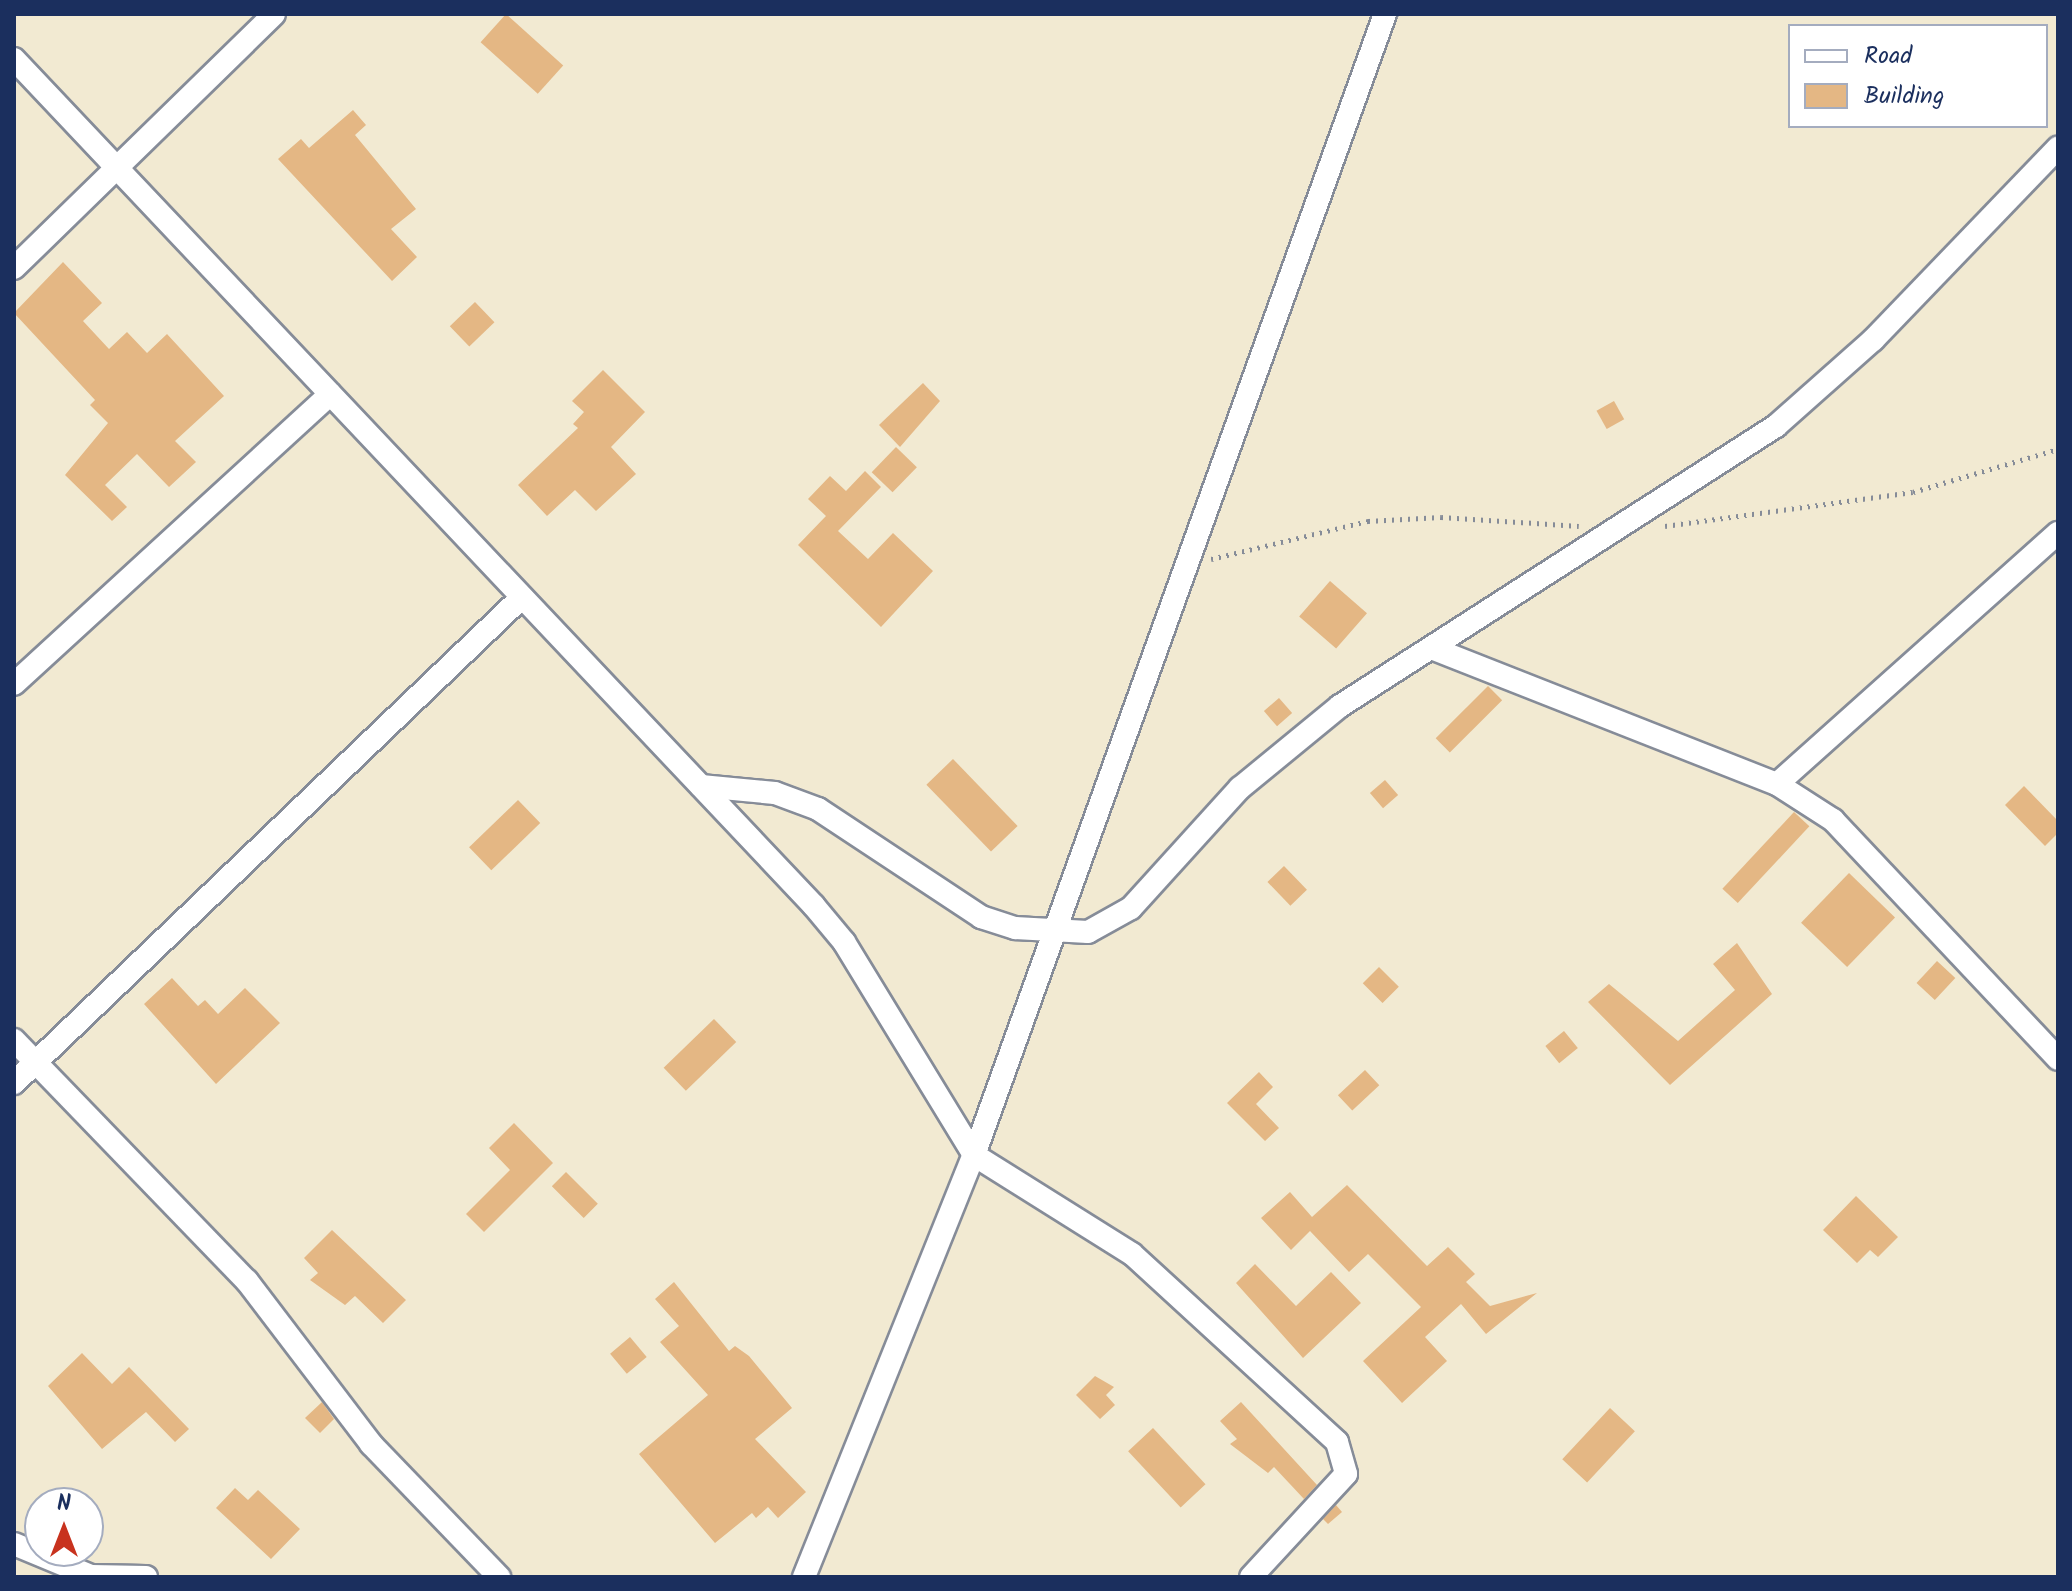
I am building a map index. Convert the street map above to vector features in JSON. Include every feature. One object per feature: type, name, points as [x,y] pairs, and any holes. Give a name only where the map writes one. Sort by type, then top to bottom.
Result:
[{"type":"street","points":[[14,268],[274,14]]},
{"type":"street","points":[[804,1577],[974,1155],[1385,14]]},
{"type":"street","points":[[14,59],[701,786],[844,942],[974,1155],[1132,1254],[1337,1442],[1346,1474],[1251,1577]]},
{"type":"street","points":[[701,786],[775,793],[818,809],[981,917],[1055,932],[1088,932],[1131,908],[1270,760],[1776,426],[1873,340],[2058,148]]},
{"type":"street","points":[[14,684],[330,394]]},
{"type":"street","points":[[1777,784],[2058,533]]},
{"type":"street","points":[[14,1083],[522,597]]},
{"type":"street","points":[[1434,649],[1777,784],[1874,859],[2058,1059]]},
{"type":"street","points":[[14,1040],[34,1065],[247,1281],[371,1444],[499,1577]]},
{"type":"street","points":[[14,1544],[91,1576],[146,1577]]},
{"type":"building","points":[[506,14],[563,66],[538,94],[481,42]]},
{"type":"building","points":[[353,110],[366,125],[355,135],[416,209],[391,229],[417,257],[392,281],[278,159],[301,139],[309,148]]},
{"type":"building","points":[[63,262],[102,303],[83,321],[109,349],[127,332],[147,353],[167,334],[224,396],[175,441],[196,462],[169,487],[137,454],[105,485],[127,507],[112,521],[65,475],[108,423],[90,405],[95,400],[14,313]]},
{"type":"building","points":[[475,302],[494,322],[469,346],[450,326]]},
{"type":"building","points":[[603,370],[645,412],[611,447],[636,474],[596,511],[575,490],[547,516],[518,485],[578,428],[573,424],[584,412],[572,401]]},
{"type":"building","points":[[923,383],[940,401],[900,447],[879,425]]},
{"type":"building","points":[[1614,401],[1624,419],[1607,429],[1597,411]]},
{"type":"building","points":[[896,447],[917,467],[893,492],[872,472]]},
{"type":"building","points":[[865,471],[881,487],[838,531],[868,559],[893,533],[933,571],[881,627],[798,545],[826,516],[808,499],[830,476],[846,491]]},
{"type":"building","points":[[1330,581],[1367,613],[1336,649],[1299,616]]},
{"type":"building","points":[[1488,686],[1502,700],[1450,752],[1436,738]]},
{"type":"building","points":[[1279,698],[1292,713],[1277,726],[1264,711]]},
{"type":"building","points":[[953,759],[1018,826],[991,852],[926,785]]},
{"type":"building","points":[[1385,780],[1398,795],[1383,808],[1370,793]]},
{"type":"building","points":[[2024,786],[2058,821],[2058,833],[2045,846],[2005,805]]},
{"type":"building","points":[[518,800],[540,823],[491,870],[469,847]]},
{"type":"building","points":[[1794,812],[1809,826],[1738,903],[1722,889]]},
{"type":"building","points":[[1284,866],[1307,890],[1290,906],[1267,882]]},
{"type":"building","points":[[1849,873],[1895,917],[1847,967],[1801,923]]},
{"type":"building","points":[[1737,943],[1772,994],[1670,1085],[1588,1002],[1609,984],[1678,1041],[1735,990],[1713,964]]},
{"type":"building","points":[[1937,961],[1955,978],[1935,1000],[1917,983]]},
{"type":"building","points":[[1379,967],[1399,987],[1383,1003],[1363,983]]},
{"type":"building","points":[[172,978],[198,1006],[205,1000],[218,1014],[245,988],[280,1023],[216,1084],[144,1004]]},
{"type":"building","points":[[714,1019],[736,1042],[686,1091],[664,1068]]},
{"type":"building","points":[[1564,1031],[1578,1048],[1559,1063],[1545,1046]]},
{"type":"building","points":[[1365,1070],[1379,1085],[1352,1111],[1338,1095]]},
{"type":"building","points":[[1259,1072],[1273,1087],[1256,1104],[1279,1128],[1265,1141],[1227,1103]]},
{"type":"building","points":[[514,1123],[553,1163],[484,1232],[466,1214],[510,1170],[489,1148]]},
{"type":"building","points":[[566,1172],[598,1204],[584,1218],[552,1186]]},
{"type":"building","points":[[1347,1185],[1427,1266],[1448,1247],[1475,1274],[1466,1282],[1490,1306],[1537,1293],[1486,1334],[1461,1304],[1425,1337],[1447,1361],[1402,1403],[1363,1361],[1421,1307],[1368,1254],[1349,1272],[1310,1231],[1291,1250],[1261,1218],[1290,1192],[1312,1217]]},
{"type":"building","points":[[1856,1196],[1898,1237],[1878,1257],[1870,1250],[1857,1263],[1823,1230]]},
{"type":"building","points":[[332,1230],[406,1300],[383,1323],[355,1296],[345,1305],[310,1280],[318,1273],[304,1258]]},
{"type":"building","points":[[1255,1264],[1296,1306],[1331,1272],[1361,1303],[1303,1358],[1236,1283]]},
{"type":"building","points":[[674,1282],[729,1351],[735,1346],[749,1356],[792,1408],[755,1439],[806,1492],[778,1518],[768,1507],[756,1518],[752,1513],[715,1543],[639,1454],[708,1395],[660,1342],[679,1326],[655,1299]]},
{"type":"building","points":[[630,1337],[647,1357],[627,1374],[610,1354]]},
{"type":"building","points":[[82,1353],[112,1384],[129,1367],[189,1429],[175,1442],[146,1412],[102,1449],[48,1386]]},
{"type":"building","points":[[1095,1376],[1114,1387],[1106,1395],[1115,1405],[1100,1419],[1076,1395]]},
{"type":"building","points":[[322,1402],[334,1419],[320,1433],[305,1418]]},
{"type":"building","points":[[1241,1402],[1317,1485],[1304,1499],[1274,1467],[1268,1473],[1230,1444],[1237,1439],[1220,1421]]},
{"type":"building","points":[[1610,1408],[1635,1431],[1587,1482],[1562,1459]]},
{"type":"building","points":[[1153,1428],[1206,1484],[1181,1508],[1128,1451]]},
{"type":"building","points":[[235,1488],[248,1500],[258,1490],[300,1529],[271,1559],[216,1508]]},
{"type":"building","points":[[1336,1505],[1342,1512],[1328,1524],[1323,1519]]}]
